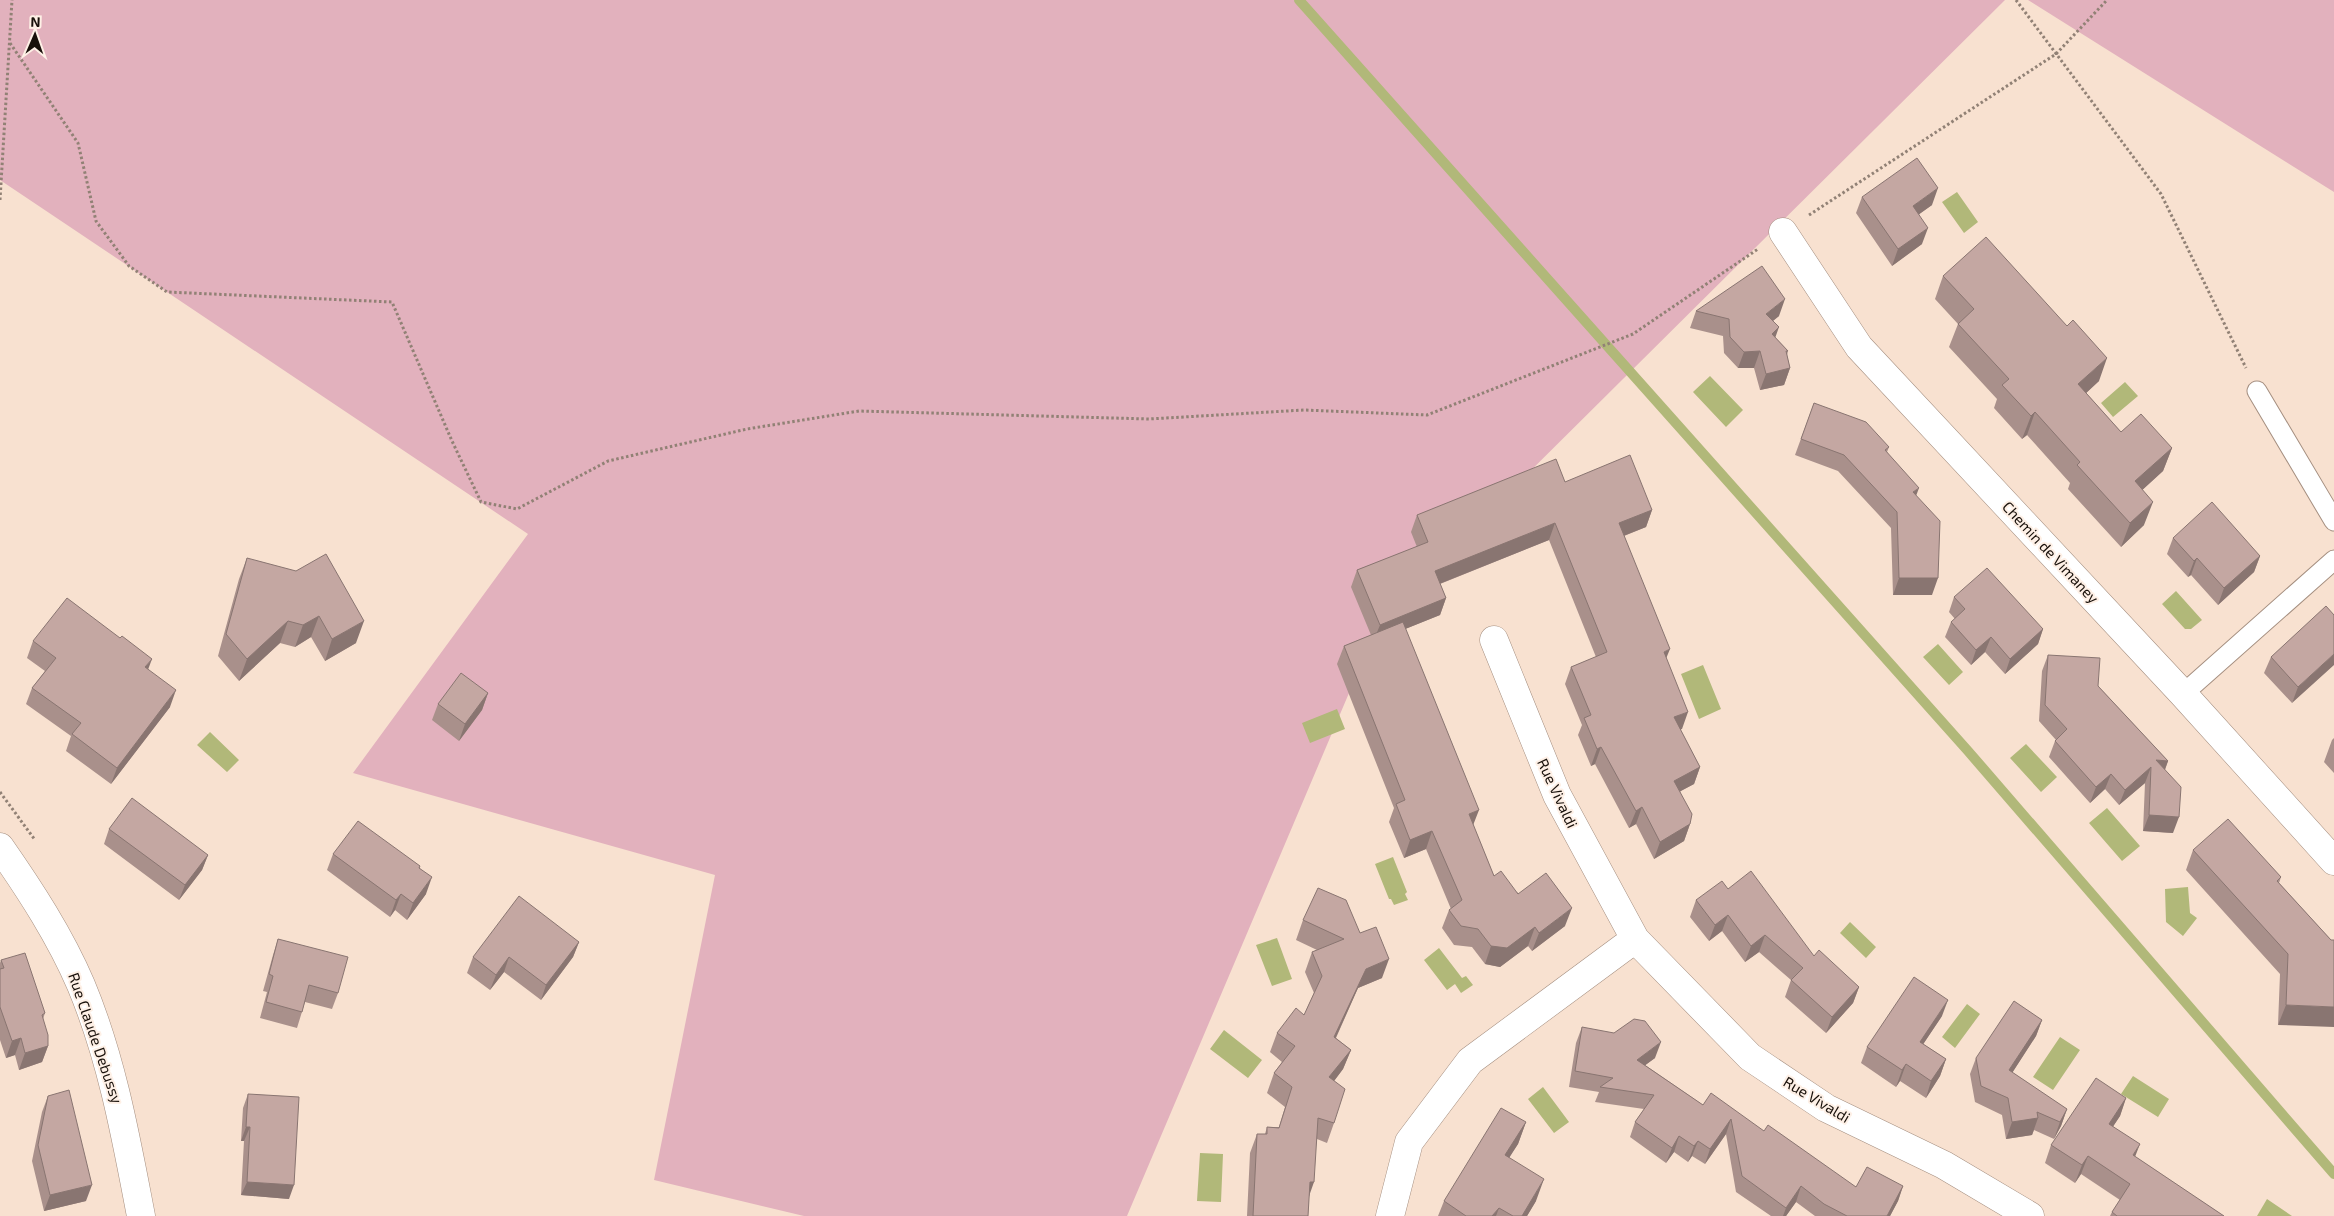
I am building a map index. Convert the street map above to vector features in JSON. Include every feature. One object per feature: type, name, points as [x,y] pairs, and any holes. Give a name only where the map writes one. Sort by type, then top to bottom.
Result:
[{"type":"street","name":"Chemin de Vimaney","points":[[1783,232],[1859,347],[2183,694],[2334,861]]},
{"type":"street","name":"Rue Vivaldi","points":[[1494,640],[1557,795],[1635,939],[1750,1057],[1826,1108],[1944,1165],[2030,1216]]},
{"type":"street","name":"Rue Claude Debussy","points":[[0,847],[36,898],[81,984],[117,1094],[141,1216]]},
{"type":"street","points":[[1390,1216],[1409,1142],[1470,1062],[1635,939]]},
{"type":"lane","points":[[2257,391],[2334,521]]},
{"type":"lane","points":[[2183,694],[2334,560]]},
{"type":"path","points":[[0,200],[12,0]]},
{"type":"path","points":[[2016,0],[2161,194],[2257,391]]},
{"type":"path","points":[[10,43],[78,143],[96,221],[128,266],[167,292],[392,302],[448,433],[481,502],[516,509],[608,461],[746,429],[859,411],[1149,419],[1304,410],[1427,415]]},
{"type":"shaded area","points":[[0,0],[2005,0],[1380,620],[1127,1216],[804,1216],[654,1180],[715,875],[353,773],[528,534],[0,180]]},
{"type":"shaded area","points":[[2028,0],[2334,0],[2334,192]]},
{"type":"shaded area","points":[[1957,192],[1978,222],[1964,233],[1942,202]]},
{"type":"shaded area","points":[[1710,376],[1743,410],[1726,427],[1693,392]]},
{"type":"shaded area","points":[[2125,382],[2138,396],[2113,417],[2101,403]]},
{"type":"shaded area","points":[[2176,591],[2202,620],[2191,629],[2185,629],[2162,604]]},
{"type":"shaded area","points":[[1938,644],[1963,672],[1949,685],[1923,657]]},
{"type":"shaded area","points":[[1703,665],[1721,709],[1699,719],[1681,674]]},
{"type":"shaded area","points":[[1337,709],[1345,729],[1310,743],[1302,723]]},
{"type":"shaded area","points":[[210,732],[239,760],[227,772],[197,745]]},
{"type":"shaded area","points":[[2026,744],[2057,777],[2041,792],[2010,758]]},
{"type":"shaded area","points":[[2107,808],[2140,846],[2122,861],[2089,823]]},
{"type":"shaded area","points":[[1393,857],[1407,892],[1405,894],[1408,900],[1394,905],[1391,899],[1389,899],[1375,864]]},
{"type":"shaded area","points":[[2188,887],[2190,913],[2197,918],[2183,936],[2166,922],[2165,889]]},
{"type":"shaded area","points":[[1850,922],[1876,947],[1866,958],[1840,933]]},
{"type":"shaded area","points":[[1277,938],[1292,979],[1272,986],[1256,945]]},
{"type":"shaded area","points":[[1439,948],[1462,978],[1466,976],[1473,985],[1461,993],[1455,984],[1447,990],[1424,960]]},
{"type":"shaded area","points":[[1967,1004],[1980,1014],[1955,1048],[1942,1037]]},
{"type":"shaded area","points":[[1224,1030],[1262,1060],[1248,1078],[1210,1049]]},
{"type":"shaded area","points":[[2060,1037],[2080,1050],[2053,1090],[2033,1077]]},
{"type":"shaded area","points":[[2133,1076],[2169,1099],[2158,1117],[2121,1094]]},
{"type":"shaded area","points":[[1543,1087],[1569,1122],[1554,1133],[1528,1099]]},
{"type":"shaded area","points":[[1200,1153],[1223,1154],[1221,1202],[1197,1201]]},
{"type":"shaded area","points":[[2267,1199],[2292,1216],[2257,1216]]},
{"type":"building","points":[[1917,158],[1938,188],[1913,206],[1928,228],[1898,249],[1862,197]]},
{"type":"building","points":[[1986,237],[2067,326],[2073,320],[2107,358],[2078,384],[2121,432],[2141,414],[2172,448],[2135,481],[2153,502],[2130,523],[2077,465],[2080,462],[2035,412],[2031,416],[2002,385],[2009,379],[1958,324],[1974,309],[1943,276]]},
{"type":"building","points":[[1762,266],[1785,299],[1766,314],[1779,327],[1772,334],[1788,351],[1786,351],[1790,368],[1766,374],[1760,351],[1744,352],[1730,337],[1729,319],[1696,311]]},
{"type":"building","points":[[1814,403],[1866,422],[1889,447],[1885,450],[1919,488],[1913,492],[1940,521],[1938,578],[1899,578],[1897,512],[1844,455],[1801,439]]},
{"type":"building","points":[[1630,455],[1652,510],[1619,523],[1670,649],[1664,652],[1688,712],[1674,717],[1700,767],[1674,781],[1692,814],[1690,824],[1660,842],[1642,807],[1636,811],[1601,747],[1597,749],[1584,718],[1591,715],[1571,667],[1607,652],[1555,523],[1435,571],[1446,598],[1380,625],[1357,570],[1428,542],[1417,515],[1556,459],[1565,482]]},
{"type":"building","points":[[2212,502],[2260,556],[2224,588],[2197,558],[2194,561],[2173,538]]},
{"type":"building","points":[[326,554],[364,621],[332,639],[319,616],[303,625],[288,621],[247,659],[226,634],[247,558],[296,571]]},
{"type":"building","points":[[1987,568],[2043,629],[2010,659],[1991,637],[1976,650],[1951,622],[1965,609],[1954,597]]},
{"type":"building","points":[[67,598],[120,638],[122,636],[152,659],[145,667],[176,690],[117,768],[72,734],[81,723],[32,688],[56,658],[33,641]]},
{"type":"building","points":[[2326,606],[2334,615],[2334,654],[2298,687],[2271,657]]},
{"type":"building","points":[[1403,622],[1479,810],[1469,814],[1494,876],[1501,871],[1518,894],[1546,873],[1572,908],[1539,933],[1535,927],[1507,948],[1491,946],[1478,929],[1461,926],[1449,910],[1462,900],[1432,831],[1410,840],[1396,804],[1405,800],[1344,646]]},
{"type":"building","points":[[2048,655],[2100,658],[2098,686],[2168,761],[2156,760],[2181,787],[2179,817],[2149,815],[2151,767],[2125,790],[2111,774],[2096,787],[2055,741],[2067,729],[2045,705]]},
{"type":"building","points":[[461,673],[488,693],[465,724],[438,704]]},
{"type":"building","points":[[132,798],[208,855],[185,885],[109,829]]},
{"type":"building","points":[[2228,819],[2281,877],[2277,881],[2331,940],[2334,940],[2334,1007],[2286,1005],[2288,954],[2193,850]]},
{"type":"building","points":[[358,821],[420,866],[419,868],[432,877],[413,903],[401,894],[396,900],[333,854]]},
{"type":"building","points":[[1751,871],[1814,956],[1819,950],[1859,987],[1832,1017],[1791,980],[1803,968],[1765,935],[1751,946],[1728,915],[1715,925],[1696,900],[1722,881],[1728,889]]},
{"type":"building","points":[[1318,888],[1346,900],[1360,933],[1376,927],[1389,959],[1366,969],[1334,1037],[1351,1050],[1329,1077],[1345,1089],[1334,1123],[1318,1118],[1314,1182],[1310,1182],[1308,1216],[1253,1216],[1257,1134],[1267,1134],[1267,1127],[1279,1128],[1292,1087],[1274,1073],[1295,1046],[1277,1033],[1296,1008],[1304,1015],[1322,976],[1312,952],[1344,939],[1303,920]]},
{"type":"building","points":[[519,896],[579,942],[546,985],[509,957],[496,975],[473,957]]},
{"type":"building","points":[[278,939],[348,957],[338,993],[309,985],[302,1012],[266,1002],[273,976],[269,974]]},
{"type":"building","points":[[25,953],[45,1013],[42,1015],[48,1035],[48,1046],[25,1053],[21,1038],[12,1041],[0,1007],[0,969],[4,968],[1,960]]},
{"type":"building","points":[[1914,977],[1948,1000],[1920,1042],[1946,1059],[1931,1081],[1906,1064],[1902,1070],[1867,1047]]},
{"type":"building","points":[[2014,1001],[2042,1020],[2009,1070],[2067,1109],[2060,1122],[2037,1112],[2038,1118],[2012,1122],[2008,1098],[1981,1086],[1976,1058]]},
{"type":"building","points":[[1634,1019],[1645,1021],[1661,1042],[1637,1060],[1703,1105],[1711,1093],[1764,1131],[1768,1125],[1856,1187],[1867,1167],[1903,1186],[1887,1216],[1847,1216],[1824,1204],[1801,1186],[1786,1208],[1742,1176],[1731,1119],[1710,1149],[1698,1141],[1694,1146],[1679,1136],[1672,1148],[1635,1122],[1654,1095],[1600,1087],[1613,1078],[1575,1071],[1582,1027],[1614,1033]]},
{"type":"building","points":[[2096,1078],[2126,1098],[2109,1124],[2140,1144],[2133,1155],[2224,1216],[2117,1216],[2112,1212],[2130,1184],[2088,1156],[2082,1165],[2051,1145]]},
{"type":"building","points":[[69,1090],[92,1185],[50,1195],[38,1145],[48,1096]]},
{"type":"building","points":[[248,1094],[299,1097],[294,1185],[247,1182],[250,1127],[246,1127]]},
{"type":"building","points":[[1501,1108],[1526,1122],[1505,1155],[1544,1179],[1522,1216],[1513,1216],[1499,1208],[1492,1216],[1466,1216],[1444,1201]]},
{"type":"waterway","points":[[1299,0],[1968,751],[2334,1174]]}]
